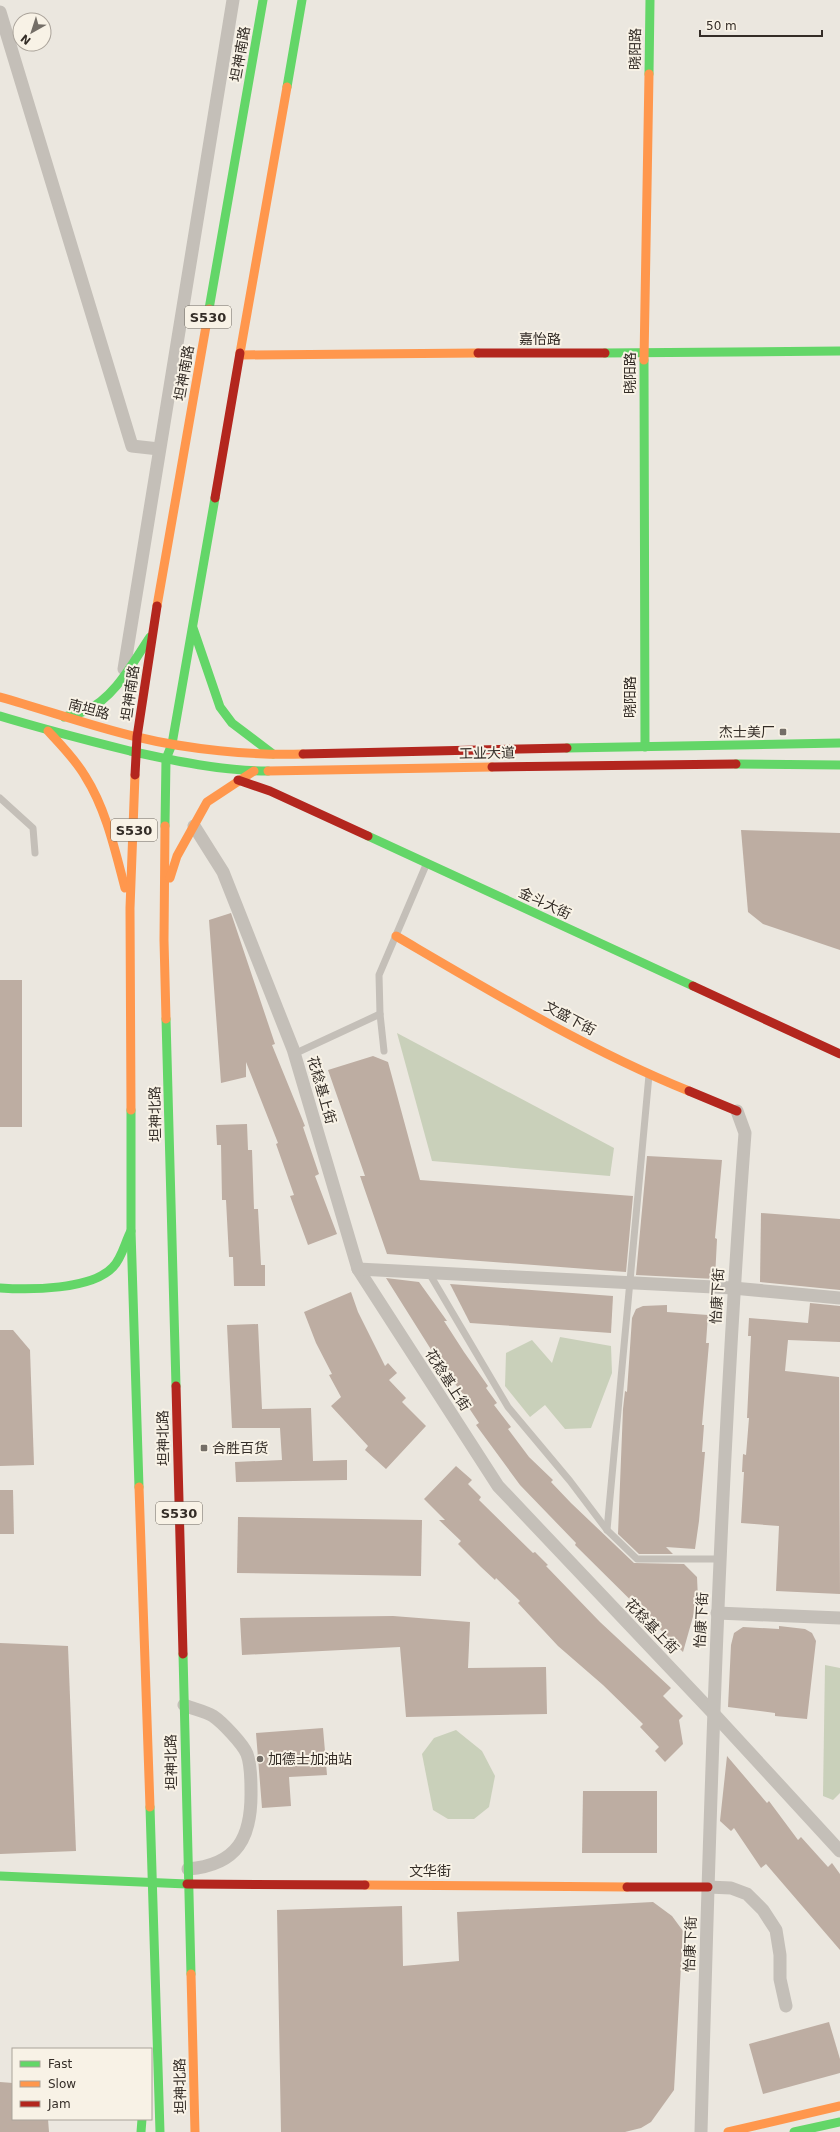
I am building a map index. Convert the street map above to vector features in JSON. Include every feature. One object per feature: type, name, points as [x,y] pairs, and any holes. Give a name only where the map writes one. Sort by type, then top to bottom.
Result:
[{"type":"main road","name":"坦神南路","points":[[137,752],[152,633],[264,0]]},
{"type":"main road","name":"S530","points":[[172,744],[302,0]]},
{"type":"main road","name":"晓阳路","points":[[644,747],[644,352],[650,0]]},
{"type":"main road","name":"嘉怡路","points":[[240,355],[840,351]]},
{"type":"main road","points":[[192,626],[220,707],[232,722],[274,755]]},
{"type":"main road","points":[[64,717],[87,710],[104,698],[123,677],[152,633]]},
{"type":"main road","name":"南坦路","points":[[0,697],[64,717],[138,737],[172,744]]},
{"type":"main road","points":[[0,716],[48,731],[137,752]]},
{"type":"main road","points":[[48,731],[72,758],[90,783],[102,810],[130,908]]},
{"type":"main road","name":"工业大道","points":[[172,744],[274,755],[840,743]]},
{"type":"main road","name":"坦神北路","points":[[172,744],[166,759],[164,940],[195,2132]]},
{"type":"main road","name":"工业大道","points":[[137,752],[166,759],[242,771],[648,764],[840,765]]},
{"type":"main road","name":"坦神北路","points":[[137,752],[130,908],[131,1231],[160,2132]]},
{"type":"main road","points":[[165,893],[177,856],[207,802],[238,780],[254,771]]},
{"type":"main road","name":"金斗大街","points":[[238,780],[270,792],[426,863],[840,1054]]},
{"type":"main road","name":"文盛下街","points":[[396,936],[491,992],[649,1075],[737,1111]]},
{"type":"main road","points":[[0,1288],[22,1290],[72,1284],[100,1277],[112,1267],[131,1231]]},
{"type":"main road","name":"文华街","points":[[0,1876],[152,1884],[708,1887]]},
{"type":"main road","points":[[152,2059],[157,2038]]},
{"type":"main road","points":[[193,2069],[205,2118]]},
{"type":"main road","points":[[728,2132],[840,2106]]},
{"type":"main road","points":[[141,2132],[142,2120]]},
{"type":"main road","points":[[794,2132],[840,2122]]},
{"type":"street","points":[[123,677],[233,0]]},
{"type":"street","points":[[0,12],[132,446],[159,449]]},
{"type":"street","name":"花稔基上街","points":[[194,826],[222,872],[294,1054],[358,1269],[498,1486],[713,1713],[840,1851]]},
{"type":"street","name":"怡康下街","points":[[701,2132],[717,1613],[733,1288],[745,1133],[737,1111]]},
{"type":"street","points":[[358,1269],[733,1288],[840,1298]]},
{"type":"street","points":[[717,1613],[840,1618]]},
{"type":"street","points":[[184,1705],[213,1716],[236,1738],[247,1754],[251,1775],[250,1818],[247,1833],[236,1850],[207,1867],[188,1869]]},
{"type":"street","points":[[708,1887],[731,1888],[746,1894],[763,1910],[776,1930],[780,1955],[780,1979],[786,2006]]},
{"type":"lane","points":[[0,798],[33,828],[34,853]]},
{"type":"lane","points":[[384,1051],[380,1014],[380,975],[426,863]]},
{"type":"lane","points":[[294,1054],[380,1014]]},
{"type":"lane","points":[[607,1530],[649,1075]]},
{"type":"lane","points":[[429,1273],[508,1407],[570,1480],[607,1530],[637,1559],[720,1559]]},
{"type":"green space","points":[[397,1033],[614,1148],[610,1176],[432,1161]]},
{"type":"green space","points":[[560,1337],[611,1346],[612,1373],[591,1428],[565,1429],[545,1405],[530,1417],[505,1386],[506,1353],[532,1340],[552,1363]]},
{"type":"green space","points":[[825,1665],[840,1668],[840,1793],[833,1800],[823,1796]]},
{"type":"green space","points":[[456,1730],[482,1751],[495,1776],[489,1807],[474,1819],[448,1819],[433,1810],[422,1754],[434,1738]]},
{"type":"building","points":[[741,830],[840,833],[840,950],[763,924],[748,912]]},
{"type":"building","points":[[231,913],[275,1044],[272,1045],[305,1126],[303,1127],[319,1174],[315,1176],[337,1234],[308,1245],[290,1196],[294,1195],[276,1144],[278,1143],[246,1062],[246,1077],[221,1083],[209,920]]},
{"type":"building","points":[[0,980],[22,980],[22,1127],[0,1127]]},
{"type":"building","points":[[373,1056],[388,1062],[420,1180],[633,1196],[626,1272],[387,1254],[360,1176],[365,1176],[328,1070]]},
{"type":"building","points":[[247,1124],[248,1150],[252,1150],[254,1209],[258,1209],[261,1265],[265,1265],[265,1286],[234,1286],[233,1257],[229,1257],[226,1200],[222,1200],[221,1145],[217,1145],[216,1125]]},
{"type":"building","points":[[647,1156],[722,1160],[715,1238],[717,1239],[715,1279],[636,1275]]},
{"type":"building","points":[[761,1213],[840,1219],[840,1290],[760,1282]]},
{"type":"building","points":[[386,1278],[419,1282],[447,1321],[444,1321],[488,1386],[486,1388],[497,1403],[494,1405],[511,1427],[508,1429],[529,1457],[553,1480],[551,1482],[571,1503],[634,1563],[684,1564],[697,1577],[698,1599],[683,1652],[575,1545],[576,1543],[520,1485],[476,1425],[479,1423],[467,1405],[470,1403],[442,1367]]},
{"type":"building","points":[[450,1284],[613,1296],[611,1333],[470,1323]]},
{"type":"building","points":[[351,1292],[358,1312],[385,1366],[388,1363],[397,1373],[389,1380],[406,1398],[402,1402],[426,1426],[386,1469],[365,1450],[368,1446],[331,1406],[341,1397],[329,1375],[332,1374],[316,1343],[304,1312]]},
{"type":"building","points":[[810,1303],[840,1306],[840,1342],[788,1340],[785,1371],[839,1377],[840,1594],[776,1591],[779,1526],[741,1523],[744,1472],[742,1472],[743,1454],[746,1455],[749,1418],[747,1418],[751,1336],[748,1336],[749,1318],[808,1323]]},
{"type":"building","points":[[667,1305],[667,1312],[708,1315],[706,1343],[709,1343],[702,1425],[704,1425],[702,1452],[705,1452],[699,1521],[695,1549],[666,1547],[673,1554],[639,1554],[618,1534],[623,1409],[625,1391],[627,1392],[632,1318],[636,1309],[643,1306]]},
{"type":"building","points":[[258,1324],[262,1409],[311,1408],[313,1461],[347,1460],[347,1480],[236,1482],[235,1462],[282,1460],[280,1428],[232,1428],[227,1325]]},
{"type":"building","points":[[0,1330],[13,1330],[30,1350],[34,1465],[0,1466]]},
{"type":"building","points":[[456,1466],[472,1480],[468,1484],[481,1497],[479,1500],[533,1553],[535,1552],[548,1565],[546,1566],[600,1622],[671,1688],[663,1696],[683,1716],[679,1720],[683,1744],[665,1762],[655,1751],[659,1747],[640,1727],[643,1724],[603,1685],[558,1646],[518,1603],[520,1601],[496,1578],[495,1580],[458,1544],[461,1541],[439,1520],[445,1520],[424,1499]]},
{"type":"building","points":[[0,1490],[13,1490],[14,1534],[0,1534]]},
{"type":"building","points":[[238,1517],[422,1520],[421,1576],[237,1573]]},
{"type":"building","points":[[393,1616],[470,1622],[468,1668],[546,1667],[547,1714],[406,1717],[400,1647],[242,1655],[240,1618]]},
{"type":"building","points":[[779,1626],[805,1629],[812,1633],[816,1641],[807,1719],[775,1716],[775,1713],[728,1707],[731,1645],[734,1633],[743,1627],[779,1629]]},
{"type":"building","points":[[0,1643],[68,1646],[76,1851],[0,1854]]},
{"type":"building","points":[[323,1728],[327,1775],[289,1777],[291,1806],[262,1808],[256,1733]]},
{"type":"building","points":[[727,1756],[767,1803],[769,1801],[798,1840],[801,1837],[828,1867],[832,1863],[840,1874],[840,1950],[766,1864],[761,1868],[734,1828],[731,1831],[720,1821]]},
{"type":"building","points":[[583,1791],[657,1791],[657,1853],[582,1853]]},
{"type":"building","points":[[653,1902],[672,1916],[683,1931],[674,2090],[651,2122],[641,2128],[625,2132],[281,2132],[277,1910],[402,1906],[403,1966],[459,1961],[457,1912]]},
{"type":"building","points":[[829,2022],[840,2059],[840,2073],[763,2094],[749,2044]]},
{"type":"building","points":[[0,2082],[12,2083],[12,2120],[48,2120],[49,2132],[0,2132]]},
{"type":"traffic: fast","points":[[209,309],[263,0]]},
{"type":"traffic: fast","points":[[287,87],[302,0]]},
{"type":"traffic: fast","points":[[649,74],[650,0]]},
{"type":"traffic: fast","points":[[605,353],[840,351]]},
{"type":"traffic: fast","points":[[644,360],[645,747]]},
{"type":"traffic: fast","points":[[165,826],[166,759],[172,744],[215,498]]},
{"type":"traffic: fast","points":[[193,628],[220,707],[232,723],[273,754]]},
{"type":"traffic: fast","points":[[64,717],[85,711],[96,705],[105,697],[130,668],[150,637]]},
{"type":"traffic: fast","points":[[0,716],[81,739],[164,758],[199,765],[251,771],[268,771]]},
{"type":"traffic: fast","points":[[567,748],[840,743]]},
{"type":"traffic: fast","points":[[736,764],[840,765]]},
{"type":"traffic: fast","points":[[368,836],[693,986]]},
{"type":"traffic: fast","points":[[166,1019],[176,1386]]},
{"type":"traffic: fast","points":[[131,1110],[131,1231],[139,1487]]},
{"type":"traffic: fast","points":[[0,1288],[27,1289],[60,1287],[91,1280],[103,1275],[116,1263],[131,1231]]},
{"type":"traffic: fast","points":[[183,1654],[191,1974]]},
{"type":"traffic: fast","points":[[150,1807],[160,2132]]},
{"type":"traffic: fast","points":[[0,1876],[187,1884]]},
{"type":"traffic: fast","points":[[141,2132],[142,2120]]},
{"type":"traffic: fast","points":[[794,2132],[840,2122]]},
{"type":"traffic: slow","points":[[644,360],[649,74]]},
{"type":"traffic: slow","points":[[240,353],[287,87]]},
{"type":"traffic: slow","points":[[157,606],[209,309]]},
{"type":"traffic: slow","points":[[240,355],[478,353]]},
{"type":"traffic: slow","points":[[0,697],[103,728],[177,745],[241,753],[303,754]]},
{"type":"traffic: slow","points":[[48,731],[77,764],[99,802],[109,830],[125,888]]},
{"type":"traffic: slow","points":[[268,771],[492,767]]},
{"type":"traffic: slow","points":[[170,878],[177,856],[207,802],[254,771]]},
{"type":"traffic: slow","points":[[131,1110],[130,908],[135,775]]},
{"type":"traffic: slow","points":[[165,826],[164,940],[166,1019]]},
{"type":"traffic: slow","points":[[396,936],[540,1019],[651,1075],[689,1091]]},
{"type":"traffic: slow","points":[[139,1487],[150,1807]]},
{"type":"traffic: slow","points":[[365,1885],[627,1887]]},
{"type":"traffic: slow","points":[[191,1974],[195,2132]]},
{"type":"traffic: slow","points":[[728,2132],[840,2106]]},
{"type":"traffic: jam","points":[[215,498],[240,353]]},
{"type":"traffic: jam","points":[[478,353],[605,353]]},
{"type":"traffic: jam","points":[[135,775],[137,737],[157,606]]},
{"type":"traffic: jam","points":[[303,754],[567,748]]},
{"type":"traffic: jam","points":[[492,767],[736,764]]},
{"type":"traffic: jam","points":[[238,780],[270,791],[368,836]]},
{"type":"traffic: jam","points":[[693,986],[840,1054]]},
{"type":"traffic: jam","points":[[689,1091],[737,1111]]},
{"type":"traffic: jam","points":[[176,1386],[183,1654]]},
{"type":"traffic: jam","points":[[187,1884],[365,1885]]},
{"type":"traffic: jam","points":[[627,1887],[708,1887]]},
{"type":"place","name":"杰士美厂","points":[[783,732]]},
{"type":"place","name":"合胜百货","points":[[204,1448]]},
{"type":"place","name":"加德士加油站","points":[[260,1759]]}]
